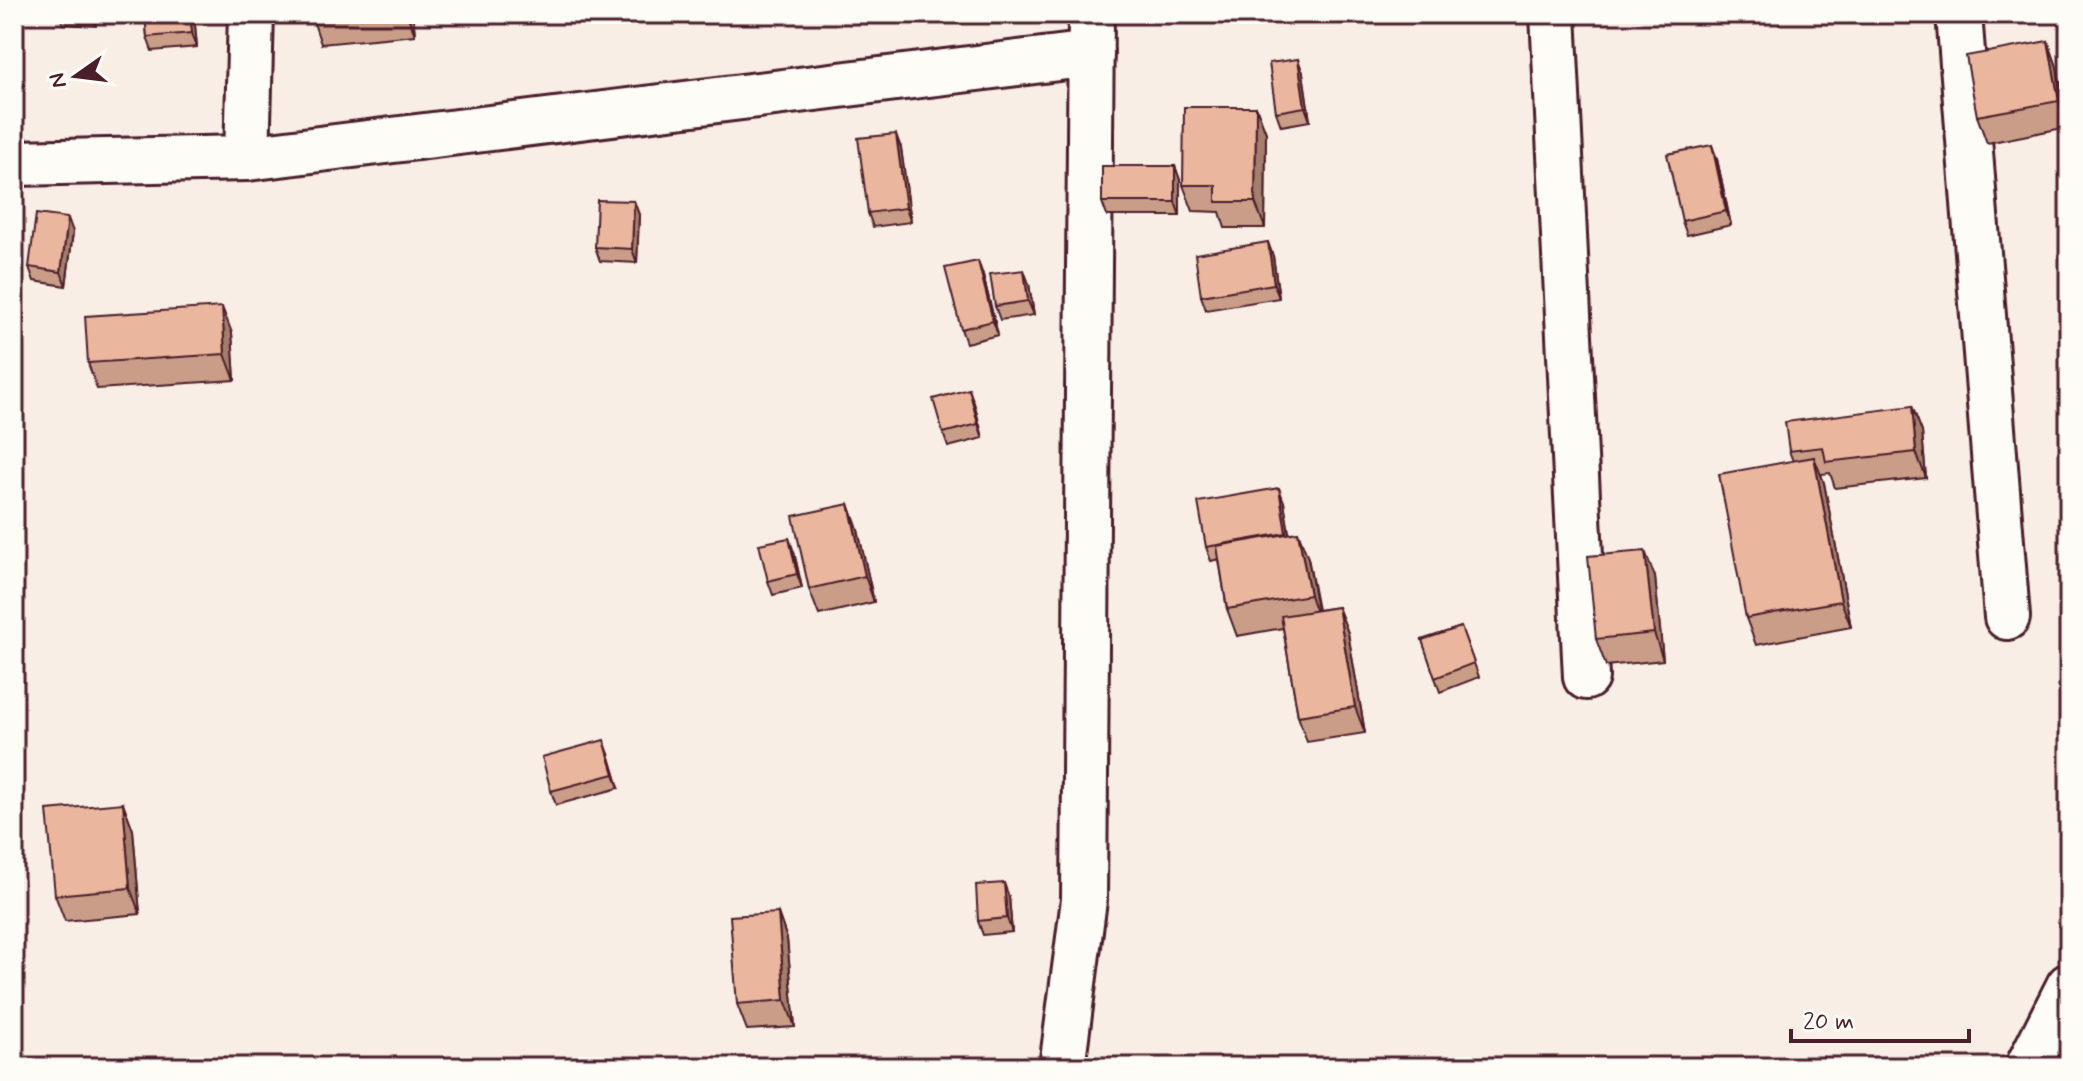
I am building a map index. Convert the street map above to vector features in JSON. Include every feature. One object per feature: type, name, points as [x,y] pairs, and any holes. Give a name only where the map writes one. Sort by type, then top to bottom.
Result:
[{"type":"street","points":[[247,158],[251,14]]},
{"type":"street","points":[[1553,14],[1586,677]]},
{"type":"street","points":[[1959,14],[2007,617]]},
{"type":"street","points":[[14,163],[247,158],[1091,34],[1084,900],[1062,1067]]},
{"type":"street","points":[[2028,1067],[2069,986]]},
{"type":"building","points":[[145,14],[190,14],[192,33],[147,37]]},
{"type":"building","points":[[311,14],[349,14],[311,17]]},
{"type":"building","points":[[2048,41],[2059,101],[1977,116],[1966,56]]},
{"type":"building","points":[[1298,59],[1305,107],[1276,112],[1269,63]]},
{"type":"building","points":[[1184,107],[1256,107],[1255,202],[1216,202],[1216,185],[1183,185]]},
{"type":"building","points":[[896,134],[906,208],[868,213],[858,138]]},
{"type":"building","points":[[1712,145],[1726,211],[1682,221],[1667,154]]},
{"type":"building","points":[[1102,166],[1175,166],[1175,202],[1102,202]]},
{"type":"building","points":[[597,200],[634,201],[632,249],[595,247]]},
{"type":"building","points":[[36,214],[68,218],[61,272],[29,267]]},
{"type":"building","points":[[1268,242],[1274,284],[1201,296],[1195,254]]},
{"type":"building","points":[[978,261],[993,321],[961,329],[945,268]]},
{"type":"building","points":[[14,263],[16,263],[14,305]]},
{"type":"building","points":[[1024,270],[1028,301],[995,306],[990,274]]},
{"type":"building","points":[[222,307],[225,354],[88,363],[85,316]]},
{"type":"building","points":[[969,389],[978,424],[943,433],[933,399]]},
{"type":"building","points":[[1912,406],[1916,452],[1826,462],[1823,447],[1789,451],[1785,422]]},
{"type":"building","points":[[1814,457],[1841,601],[1746,618],[1719,474]]},
{"type":"building","points":[[1279,488],[1286,533],[1206,547],[1198,502]]},
{"type":"building","points":[[849,504],[865,576],[809,589],[793,516]]},
{"type":"building","points":[[1298,532],[1310,595],[1227,609],[1217,546]]},
{"type":"building","points":[[789,538],[797,574],[768,581],[759,544]]},
{"type":"building","points":[[1645,551],[1654,633],[1596,639],[1588,556]]},
{"type":"building","points":[[1338,607],[1355,707],[1298,716],[1281,616]]},
{"type":"building","points":[[1461,627],[1474,663],[1435,678],[1422,640]]},
{"type":"building","points":[[604,740],[614,774],[551,791],[542,757]]},
{"type":"building","points":[[123,803],[130,888],[55,895],[47,810]]},
{"type":"building","points":[[1004,883],[1007,918],[978,921],[976,885]]},
{"type":"building","points":[[778,913],[785,1000],[737,1004],[730,916]]}]
